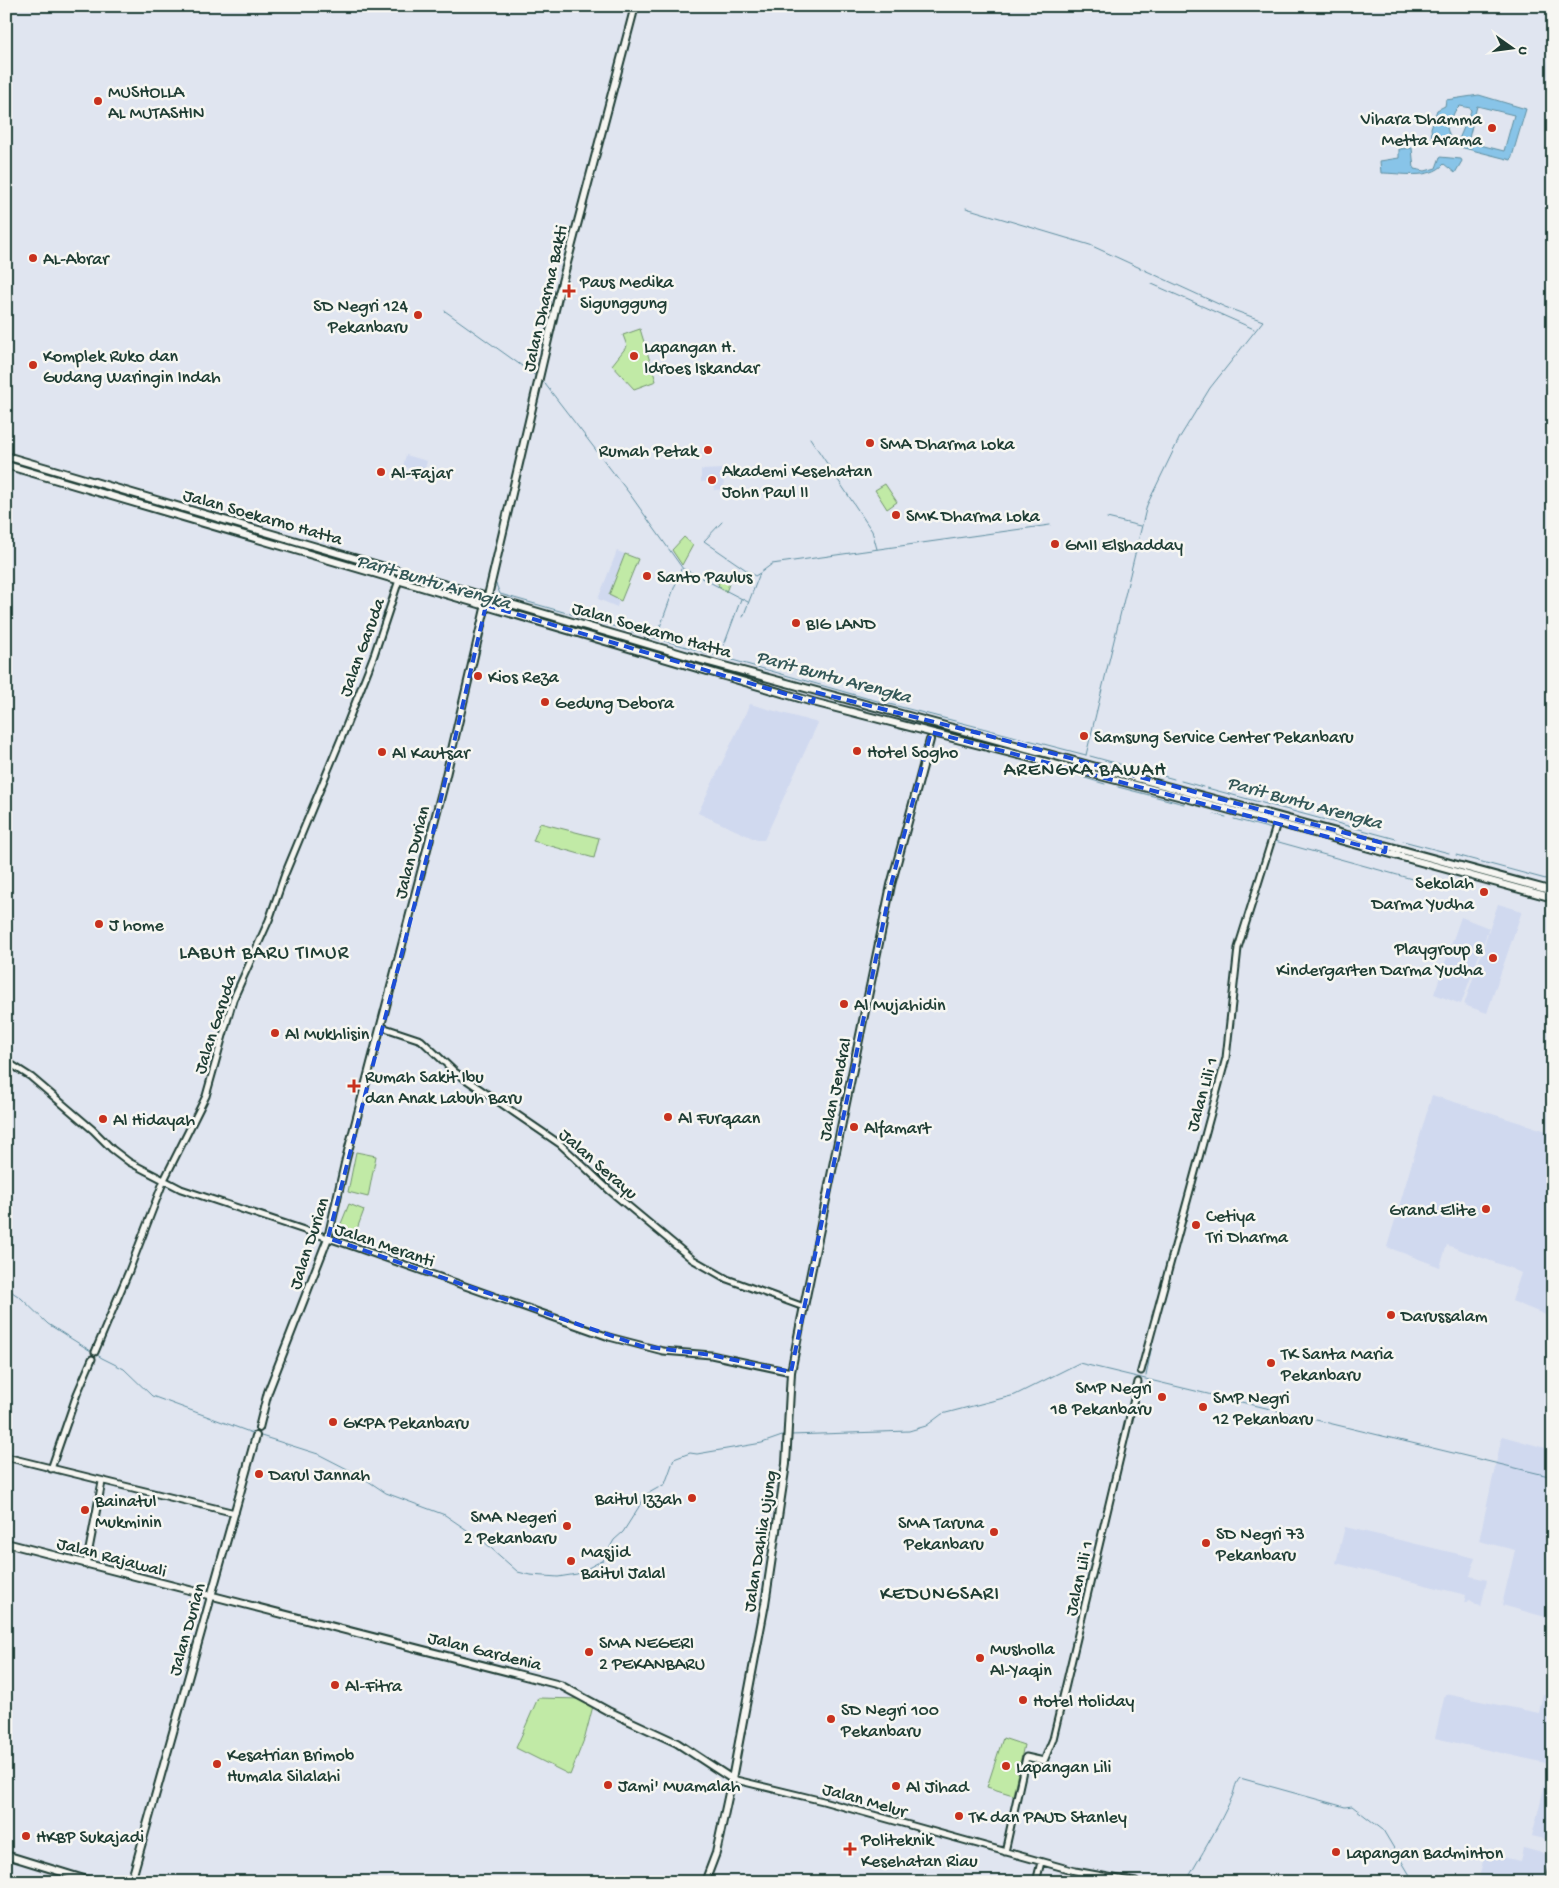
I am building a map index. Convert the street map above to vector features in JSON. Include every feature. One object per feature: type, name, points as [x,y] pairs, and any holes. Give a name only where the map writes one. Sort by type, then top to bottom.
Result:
[{"type":"main road","name":"Jalan Dharma Bakti","points":[[485,606],[558,297],[635,6]]},
{"type":"main road","name":"Jalan Soekarno Hatta","points":[[6,456],[488,598],[816,692],[978,733],[1553,890]]},
{"type":"main road","name":"Jalan Soekarno Hatta","points":[[6,465],[813,702],[1276,827],[1384,852],[1553,898]]},
{"type":"main road","points":[[56,480],[58,471]]},
{"type":"main road","points":[[492,581],[496,600]]},
{"type":"main road","name":"Jalan Durian","points":[[258,1428],[268,1392],[328,1238],[346,1159],[444,788],[485,606]]},
{"type":"main road","points":[[813,702],[816,692]]},
{"type":"main road","name":"Jalan Jendral","points":[[804,1307],[891,885],[931,735]]},
{"type":"main road","points":[[1384,852],[1386,844]]},
{"type":"main road","name":"Jalan Dahlia Ujung","points":[[705,1882],[716,1853],[732,1779],[771,1568],[786,1464],[786,1435],[791,1372],[804,1307]]},
{"type":"main road","name":"Jalan Durian","points":[[131,1882],[256,1436]]},
{"type":"main road","name":"Jalan Rajawali","points":[[6,1543],[211,1596]]},
{"type":"main road","name":"Jalan Gardenia","points":[[211,1596],[560,1685],[578,1693],[608,1711],[677,1743],[732,1779]]},
{"type":"main road","points":[[6,1855],[94,1882]]},
{"type":"main road","points":[[1550,1882],[1553,1869]]},
{"type":"street","name":"Jalan Garuda","points":[[95,1352],[164,1180],[206,1096],[234,1000],[269,920],[285,874],[374,655],[399,581]]},
{"type":"street","name":"Jalan Lili 1","points":[[1141,1371],[1226,1058],[1238,948],[1276,827]]},
{"type":"street","name":"Jalan Serayu","points":[[382,1027],[421,1040],[455,1072],[564,1146],[608,1190],[692,1259],[727,1279],[804,1307]]},
{"type":"street","name":"Jalan Meranti","points":[[6,1061],[31,1077],[129,1162],[181,1189],[328,1238],[565,1323],[641,1346],[672,1352],[710,1355],[791,1372]]},
{"type":"street","points":[[51,1469],[77,1394],[92,1359]]},
{"type":"street","name":"Jalan Lili 1","points":[[1005,1852],[1026,1757],[1044,1761],[1053,1739],[1138,1382]]},
{"type":"street","name":"Jalan Durian","points":[[256,1436],[258,1428]]},
{"type":"street","points":[[6,1457],[235,1513]]},
{"type":"street","points":[[86,1565],[102,1482]]},
{"type":"street","name":"Jalan Melur","points":[[732,1779],[824,1800],[1078,1872],[1136,1882]]},
{"type":"street","points":[[1036,1882],[1041,1862]]},
{"type":"highlighted area","points":[[486,605],[813,702],[815,692],[978,733],[1386,844],[1385,852],[931,732],[891,885],[791,1372],[711,1355],[641,1346],[328,1238],[433,833]]},
{"type":"shaded area","points":[[406,455],[427,461],[424,473],[403,466]]},
{"type":"shaded area","name":"Akademi Kesehatan John Paul II","points":[[723,469],[724,489],[714,490],[713,481],[701,482],[701,470]]},
{"type":"shaded area","points":[[617,551],[625,554],[609,595],[619,600],[617,607],[598,599]]},
{"type":"shaded area","points":[[750,704],[818,723],[764,840],[757,840],[698,813]]},
{"type":"shaded area","name":"Playgroup & Kindergarten Darma Yudha","points":[[1498,904],[1522,911],[1487,1013],[1464,1005]]},
{"type":"shaded area","points":[[1461,917],[1489,928],[1461,1004],[1434,994]]},
{"type":"shaded area","points":[[1432,1095],[1553,1133],[1553,1318],[1512,1301],[1521,1273],[1510,1268],[1447,1245],[1440,1267],[1387,1247]]},
{"type":"shaded area","points":[[1502,1436],[1553,1450],[1553,1619],[1502,1605],[1515,1550],[1479,1541]]},
{"type":"shaded area","points":[[1345,1527],[1475,1558],[1470,1576],[1487,1580],[1481,1607],[1470,1600],[1464,1603],[1466,1595],[1336,1563]]},
{"type":"shaded area","points":[[1445,1694],[1539,1713],[1543,1694],[1553,1696],[1553,1841],[1532,1836],[1550,1764],[1435,1738]]},
{"type":"shaded area","points":[[1553,1845],[1553,1882],[1478,1882],[1485,1853],[1520,1861],[1523,1848],[1550,1855]]},
{"type":"green space","name":"Lapangan H. Idroes Iskandar","points":[[640,329],[656,381],[634,389],[612,365],[627,346],[623,335]]},
{"type":"green space","points":[[885,484],[897,502],[887,509],[875,490]]},
{"type":"green space","points":[[684,537],[693,545],[682,565],[672,550]]},
{"type":"green space","points":[[625,554],[638,559],[621,601],[609,595]]},
{"type":"green space","points":[[719,575],[725,577],[724,580],[729,584],[726,592],[718,587],[719,584],[715,582]]},
{"type":"green space","points":[[540,823],[599,838],[594,858],[533,841]]},
{"type":"green space","points":[[356,1152],[376,1156],[368,1197],[348,1192]]},
{"type":"green space","points":[[349,1204],[364,1210],[354,1237],[338,1231]]},
{"type":"green space","points":[[538,1698],[581,1699],[593,1706],[585,1737],[570,1775],[516,1748]]},
{"type":"green space","name":"Lapangan Lili","points":[[1003,1738],[1024,1745],[1013,1795],[987,1787]]},
{"type":"water","points":[[1479,95],[1526,109],[1511,160],[1456,146],[1471,111],[1470,108],[1460,106],[1455,111],[1447,128],[1450,138],[1448,144],[1432,140],[1431,128],[1437,110],[1445,106],[1446,100]],"holes":[[[1477,106],[1514,115],[1504,151],[1468,142]]]},
{"type":"water","points":[[1412,148],[1414,169],[1425,171],[1436,168],[1440,157],[1461,159],[1462,161],[1455,173],[1444,164],[1438,169],[1423,174],[1381,173],[1380,161],[1399,158],[1399,149]]},
{"type":"waterway","points":[[966,208],[1090,245],[1225,307],[1263,321],[1210,388],[1180,437],[1147,505],[1086,755]]},
{"type":"waterway","points":[[1152,284],[1254,329]]},
{"type":"waterway","points":[[445,311],[536,376]]},
{"type":"waterway","points":[[542,380],[629,493],[683,569]]},
{"type":"waterway","points":[[810,438],[872,531],[877,549]]},
{"type":"waterway","name":"Parit Buntu Arengka","points":[[151,511],[305,556]]},
{"type":"waterway","points":[[1107,518],[1140,526]]},
{"type":"waterway","points":[[722,522],[704,541],[755,576],[760,573]]},
{"type":"waterway","points":[[743,617],[760,573],[772,564],[1050,525]]},
{"type":"waterway","points":[[656,638],[681,569]]},
{"type":"waterway","points":[[684,569],[748,602]]},
{"type":"waterway","name":"Parit Buntu Arengka","points":[[496,584],[500,594],[866,698],[1086,755]]},
{"type":"waterway","points":[[720,656],[741,599]]},
{"type":"waterway","name":"Parit Buntu Arengka","points":[[607,645],[776,694]]},
{"type":"waterway","name":"Parit Buntu Arengka","points":[[944,739],[1073,773]]},
{"type":"waterway","name":"Parit Buntu Arengka","points":[[1090,756],[1174,779]]},
{"type":"waterway","name":"Parit Buntu Arengka","points":[[1082,777],[1105,784]]},
{"type":"waterway","name":"Parit Buntu Arengka","points":[[1181,781],[1203,787]]},
{"type":"waterway","name":"Parit Buntu Arengka","points":[[1118,787],[1184,804]]},
{"type":"waterway","name":"Parit Buntu Arengka","points":[[1207,788],[1396,839]]},
{"type":"waterway","name":"Parit Buntu Arengka","points":[[1214,814],[1226,817]]},
{"type":"waterway","name":"Parit Buntu Arengka","points":[[1234,819],[1272,829]]},
{"type":"waterway","name":"Parit Buntu Arengka","points":[[1276,831],[1278,831],[1275,841],[1448,889]]},
{"type":"waterway","points":[[1228,1059],[1241,949],[1275,841]]},
{"type":"waterway","name":"Parit Buntu Arengka","points":[[1403,841],[1449,853]]},
{"type":"waterway","name":"Parit Buntu Arengka","points":[[1456,855],[1553,881]]},
{"type":"waterway","points":[[1178,1245],[1224,1075]]},
{"type":"waterway","points":[[6,1288],[21,1298],[48,1324],[102,1358],[124,1369],[152,1396],[255,1434]]},
{"type":"waterway","points":[[1146,1376],[1156,1324]]},
{"type":"waterway","points":[[791,1435],[909,1431],[926,1426],[942,1414],[1015,1395],[1079,1363],[1553,1477]]},
{"type":"waterway","points":[[258,1435],[318,1454],[359,1475],[386,1493],[445,1515],[483,1541],[518,1572],[558,1577],[577,1574],[603,1560],[614,1540],[623,1532],[647,1494],[665,1484],[674,1459],[690,1453],[697,1454],[762,1443],[785,1435]]},
{"type":"waterway","points":[[1186,1882],[1221,1820],[1240,1778],[1345,1807],[1352,1806],[1383,1830],[1414,1882]]},
{"type":"place","name":"MUSHOLLA AL MUTASHIN","points":[[98,101]]},
{"type":"place","name":"Vihara Dhamma Metta Arama","points":[[1492,128]]},
{"type":"place","name":"AL-Abrar","points":[[33,258]]},
{"type":"place","name":"Paus Medika Sigunggung","points":[[569,291]]},
{"type":"place","name":"SD Negri 124 Pekanbaru","points":[[418,315]]},
{"type":"place","name":"Lapangan H. Idroes Iskandar","points":[[634,356]]},
{"type":"place","name":"Komplek Ruko dan Gudang Waringin Indah","points":[[33,365]]},
{"type":"place","name":"SMA Dharma Loka","points":[[870,443]]},
{"type":"place","name":"Rumah Petak","points":[[708,450]]},
{"type":"place","name":"Al-Fajar","points":[[381,472]]},
{"type":"place","name":"Akademi Kesehatan John Paul II","points":[[712,480]]},
{"type":"place","name":"SMK Dharma Loka","points":[[896,515]]},
{"type":"place","name":"GMII Elshadday","points":[[1055,544]]},
{"type":"place","name":"Santo Paulus","points":[[647,576]]},
{"type":"place","name":"BIG LAND","points":[[796,623]]},
{"type":"place","name":"Kios Reza","points":[[478,676]]},
{"type":"place","name":"Gedung Debora","points":[[545,702]]},
{"type":"place","name":"Samsung Service Center Pekanbaru","points":[[1084,736]]},
{"type":"place","name":"Hotel Sogho","points":[[857,751]]},
{"type":"place","name":"Al Kautsar","points":[[382,752]]},
{"type":"place","name":"Sekolah Darma Yudha","points":[[1484,892]]},
{"type":"place","name":"J home","points":[[99,924]]},
{"type":"place","name":"Playgroup & Kindergarten Darma Yudha","points":[[1493,958]]},
{"type":"place","name":"Al Mujahidin","points":[[844,1004]]},
{"type":"place","name":"Al Mukhlisin","points":[[275,1033]]},
{"type":"place","name":"Rumah Sakit Ibu dan Anak Labuh Baru","points":[[354,1086]]},
{"type":"place","name":"Al Furqaan","points":[[668,1117]]},
{"type":"place","name":"Al Hidayah","points":[[103,1119]]},
{"type":"place","name":"Alfamart","points":[[854,1127]]},
{"type":"place","name":"Grand Elite","points":[[1486,1209]]},
{"type":"place","name":"Cetiya Tri Dharma","points":[[1196,1225]]},
{"type":"place","name":"Darussalam","points":[[1391,1315]]},
{"type":"place","name":"TK Santa Maria Pekanbaru","points":[[1271,1363]]},
{"type":"place","name":"SMP Negri 18 Pekanbaru","points":[[1162,1397]]},
{"type":"place","name":"SMP Negri 12 Pekanbaru","points":[[1203,1407]]},
{"type":"place","name":"GKPA Pekanbaru","points":[[333,1422]]},
{"type":"place","name":"Darul Jannah","points":[[259,1474]]},
{"type":"place","name":"Baitul Izzah","points":[[692,1498]]},
{"type":"place","name":"Bainatul Mukminin","points":[[85,1510]]},
{"type":"place","name":"SMA Negeri 2 Pekanbaru","points":[[567,1526]]},
{"type":"place","name":"SMA Taruna Pekanbaru","points":[[994,1532]]},
{"type":"place","name":"SD Negri 73 Pekanbaru","points":[[1206,1543]]},
{"type":"place","name":"Masjid Baitul Jalal","points":[[571,1561]]},
{"type":"place","name":"SMA NEGERI 2 PEKANBARU","points":[[589,1652]]},
{"type":"place","name":"Musholla Al-Yaqin","points":[[980,1658]]},
{"type":"place","name":"Al-Fitra","points":[[335,1685]]},
{"type":"place","name":"Hotel Holiday","points":[[1023,1700]]},
{"type":"place","name":"SD Negri 100 Pekanbaru","points":[[831,1719]]},
{"type":"place","name":"Kesatrian Brimob Humala Silalahi","points":[[217,1764]]},
{"type":"place","name":"Lapangan Lili","points":[[1006,1766]]},
{"type":"place","name":"Jami' Muamalah","points":[[608,1785]]},
{"type":"place","name":"Al Jihad","points":[[896,1786]]},
{"type":"place","name":"TK dan PAUD Stanley","points":[[959,1816]]},
{"type":"place","name":"HKBP Sukajadi","points":[[26,1836]]},
{"type":"place","name":"Politeknik Kesehatan Riau","points":[[850,1849]]},
{"type":"place","name":"Lapangan Badminton","points":[[1336,1852]]},
{"type":"district","name":"ARENGKA BAWAH","points":[[1085,768]]},
{"type":"district","name":"LABUH BARU TIMUR","points":[[264,951]]},
{"type":"district","name":"KEDUNGSARI","points":[[940,1592]]}]
